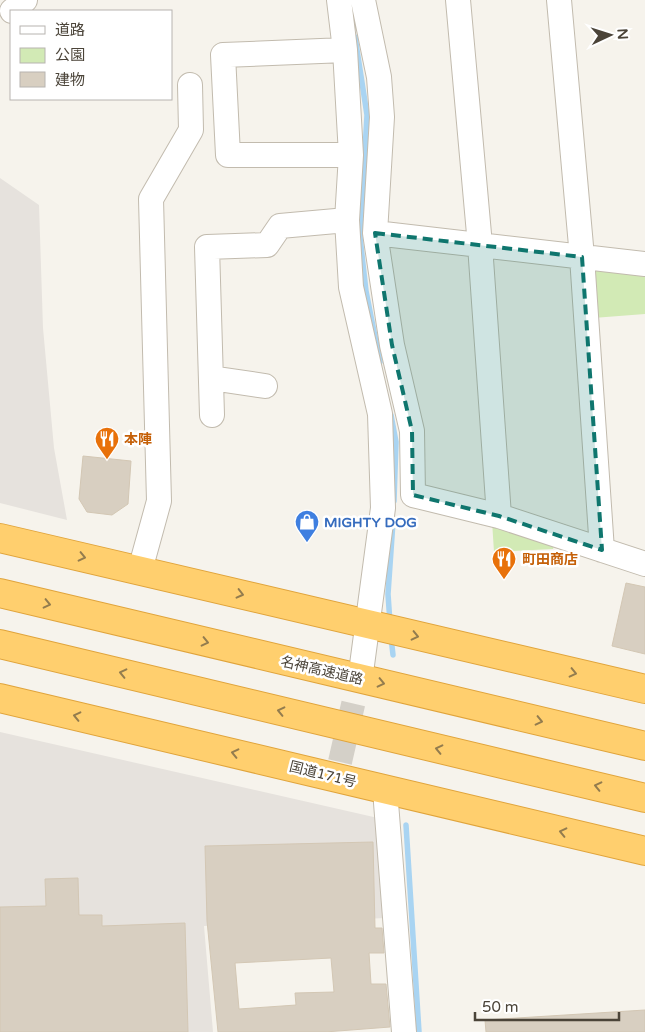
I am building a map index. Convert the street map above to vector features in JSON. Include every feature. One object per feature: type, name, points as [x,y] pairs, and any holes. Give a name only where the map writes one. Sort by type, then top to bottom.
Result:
[{"type":"highway","points":[[0,538],[645,689]]},
{"type":"highway","name":"名神高速道路","points":[[0,593],[645,746]]},
{"type":"highway","points":[[0,644],[645,798]]},
{"type":"highway","name":"国道171号","points":[[0,698],[338,769],[385,790],[645,851]]},
{"type":"street","points":[[14,10],[25,0]]},
{"type":"street","points":[[339,0],[345,50],[351,155],[347,220],[352,287],[380,414],[383,508],[362,665]]},
{"type":"street","points":[[363,0],[379,77],[382,117],[375,233],[392,344],[412,431],[413,495],[499,516],[645,564]]},
{"type":"street","points":[[458,0],[480,245],[499,516]]},
{"type":"street","points":[[559,0],[582,257],[602,550]]},
{"type":"street","points":[[0,22],[10,14]]},
{"type":"street","points":[[345,50],[224,56],[228,155],[351,155]]},
{"type":"street","points":[[140,570],[159,501],[151,199],[191,130],[190,85]]},
{"type":"street","points":[[212,415],[207,247],[267,245],[280,226],[347,220]]},
{"type":"street","points":[[375,233],[645,264]]},
{"type":"street","points":[[211,378],[265,386]]},
{"type":"street","points":[[385,790],[404,1032]]},
{"type":"highlighted area","points":[[375,233],[582,257],[602,550],[499,516],[413,495],[412,431],[392,345]]},
{"type":"shaded area","points":[[0,178],[39,205],[43,328],[54,448],[67,520],[0,503]]},
{"type":"shaded area","points":[[0,732],[378,818],[386,918],[204,926],[213,1032],[0,1032]]},
{"type":"green space","points":[[588,263],[645,270],[645,314],[593,318]]},
{"type":"green space","points":[[492,521],[556,540],[553,549],[494,552]]},
{"type":"building","points":[[83,456],[131,461],[128,504],[112,515],[87,512],[79,499]]},
{"type":"building","points":[[626,583],[645,587],[645,654],[612,646]]},
{"type":"building","points":[[373,842],[375,928],[382,928],[384,953],[369,953],[371,984],[386,984],[390,1027],[325,1032],[218,1032],[207,921],[205,846]],"holes":[[[331,958],[334,992],[295,993],[296,1005],[239,1009],[235,963]]]},
{"type":"building","points":[[78,878],[79,915],[102,915],[102,926],[185,923],[188,1032],[0,1032],[0,907],[46,906],[45,879]]},
{"type":"building","points":[[645,1010],[645,1032],[486,1032],[485,1020]]},
{"type":"waterway","points":[[355,37],[367,115],[360,237],[366,291],[380,362]]},
{"type":"waterway","points":[[391,415],[396,442],[394,501]]},
{"type":"waterway","points":[[390,623],[388,594],[393,522]]},
{"type":"waterway","points":[[391,637],[393,655]]},
{"type":"waterway","points":[[406,825],[419,1032]]},
{"type":"tunnel","points":[[340,762],[362,665]]},
{"type":"place","name":"本陣","points":[[107,460]]},
{"type":"place","name":"MIGHTY DOG","points":[[307,543]]},
{"type":"place","name":"町田商店","points":[[504,580]]}]
